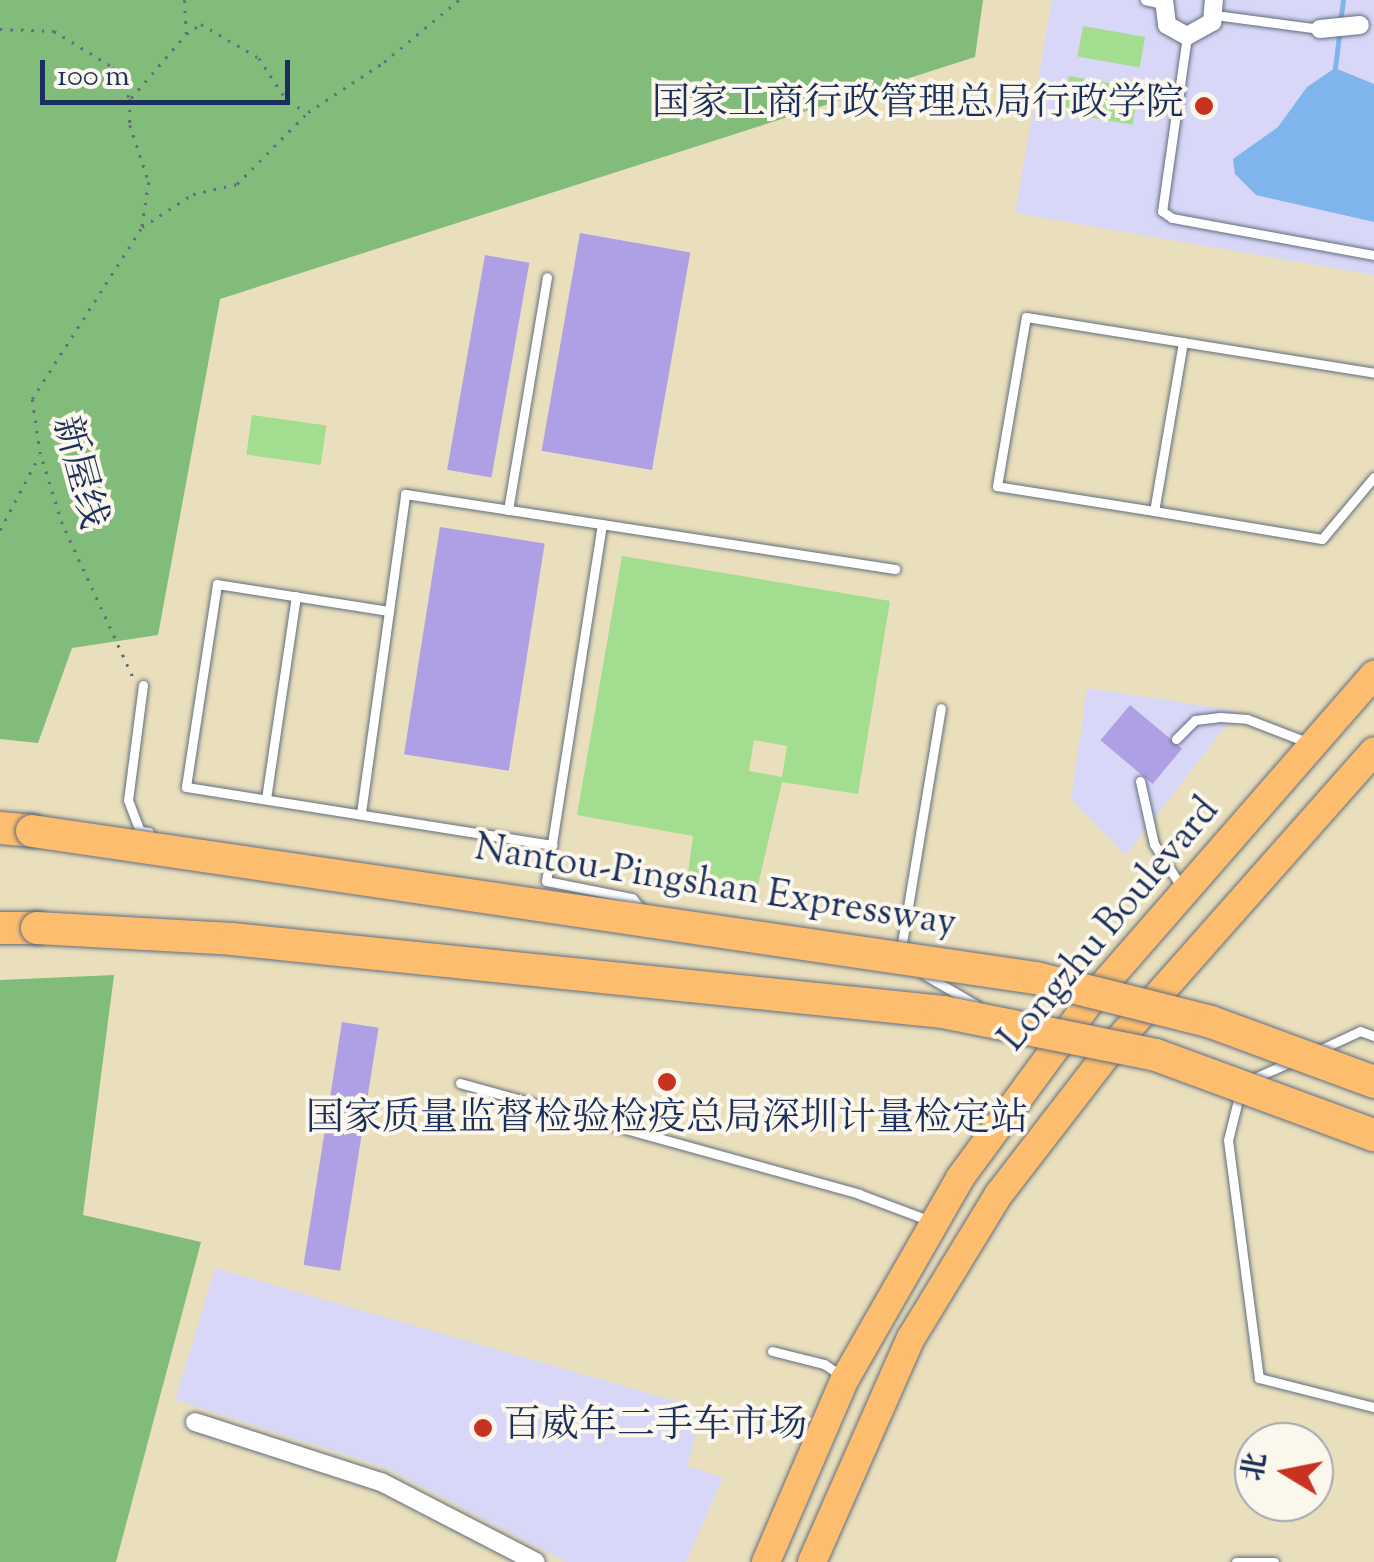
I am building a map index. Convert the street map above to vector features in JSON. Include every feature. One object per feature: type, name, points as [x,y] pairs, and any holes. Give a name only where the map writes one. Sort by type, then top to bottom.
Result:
[{"type":"highway","name":"Nantou-Pingshan Expressway","points":[[16,830],[1036,978],[1211,1022],[1374,1082]]},
{"type":"highway","points":[[0,928],[232,939],[943,1012],[1156,1055],[1374,1135]]},
{"type":"main road","name":"Longzhu Boulevard","points":[[766,1562],[846,1379],[933,1223],[1052,1050],[1374,674]]},
{"type":"main road","name":"Longzhu Boulevard","points":[[812,1562],[912,1338],[998,1194],[1114,1045],[1374,751]]},
{"type":"street","points":[[1157,1],[1167,24],[1187,36],[1205,31],[1214,8]]},
{"type":"street","points":[[1320,28],[1367,22]]},
{"type":"street","points":[[195,1422],[381,1482],[536,1562]]},
{"type":"lane","points":[[1214,8],[1320,28]]},
{"type":"lane","points":[[1187,36],[1162,211],[1374,255]]},
{"type":"lane","points":[[508,510],[548,277]]},
{"type":"lane","points":[[1374,372],[1026,317],[997,486],[1322,539],[1374,477]]},
{"type":"lane","points":[[1154,511],[1182,342]]},
{"type":"lane","points":[[361,813],[405,494],[895,570]]},
{"type":"lane","points":[[602,524],[546,881],[632,898],[645,913]]},
{"type":"lane","points":[[388,611],[217,584],[186,787],[552,844]]},
{"type":"lane","points":[[266,799],[296,596]]},
{"type":"lane","points":[[144,684],[128,800],[140,831],[160,834]]},
{"type":"lane","points":[[899,962],[941,708]]},
{"type":"lane","points":[[1176,738],[1195,720],[1220,717],[1247,719],[1314,744]]},
{"type":"lane","points":[[1140,780],[1154,844],[1186,894]]},
{"type":"lane","points":[[237,846],[645,913],[899,962],[1052,1050]]},
{"type":"lane","points":[[1374,1036],[1360,1031],[1242,1084],[1228,1140],[1259,1378],[1374,1407]]},
{"type":"lane","points":[[460,1082],[860,1194],[933,1223]]},
{"type":"lane","points":[[772,1351],[824,1364],[846,1379]]},
{"type":"lane","points":[[1236,1562],[1274,1562]]},
{"type":"path","points":[[184,0],[186,34]]},
{"type":"path","name":"新屋线","points":[[142,227],[193,194],[237,184],[308,112],[384,62],[460,0]]},
{"type":"path","points":[[130,100],[186,34],[201,24],[258,58],[288,102],[308,112]]},
{"type":"path","name":"新屋线","points":[[0,29],[54,30],[112,68],[130,100],[130,125],[149,182],[142,227],[32,399],[40,454],[90,596],[129,675],[144,684]]},
{"type":"path","points":[[0,530],[40,454]]},
{"type":"shaded area","name":"国家工商行政管理总局行政学院","points":[[1052,0],[1374,0],[1374,275],[1015,213]]},
{"type":"shaded area","points":[[1087,688],[1237,711],[1126,855],[1071,799]]},
{"type":"shaded area","name":"百威年二手车市场","points":[[215,1268],[703,1409],[687,1466],[723,1477],[686,1562],[566,1562],[386,1468],[175,1400]]},
{"type":"green space","points":[[0,0],[983,0],[975,57],[220,299],[158,635],[72,648],[38,743],[0,739]]},
{"type":"green space","points":[[1083,26],[1145,37],[1140,67],[1078,57]]},
{"type":"green space","points":[[1069,76],[1139,88],[1132,125],[1063,112]]},
{"type":"green space","points":[[252,415],[326,425],[321,465],[246,455]]},
{"type":"green space","points":[[622,556],[890,601],[858,794],[782,782],[758,885],[688,873],[693,836],[577,815]],"holes":[[[754,740],[787,746],[782,777],[749,771]]]},
{"type":"green space","points":[[114,975],[83,1215],[201,1242],[116,1562],[0,1562],[0,980]]},
{"type":"water","points":[[1335,68],[1374,84],[1374,222],[1256,195],[1235,174],[1233,159],[1278,127],[1307,87]]},
{"type":"building","points":[[580,233],[690,252],[652,470],[542,451]]},
{"type":"building","points":[[485,255],[529,263],[491,478],[447,470]]},
{"type":"building","points":[[440,527],[545,544],[509,771],[404,754]]},
{"type":"building","points":[[1130,705],[1182,749],[1153,784],[1100,740]]},
{"type":"building","points":[[342,1022],[379,1028],[340,1271],[304,1265]]},
{"type":"waterway","points":[[1340,22],[1343,0]]},
{"type":"waterway","points":[[1335,68],[1339,33]]},
{"type":"place","name":"国家工商行政管理总局行政学院","points":[[1204,106]]},
{"type":"place","name":"国家质量监督检验检疫总局深圳计量检定站","points":[[667,1082]]},
{"type":"place","name":"百威年二手车市场","points":[[483,1428]]}]
